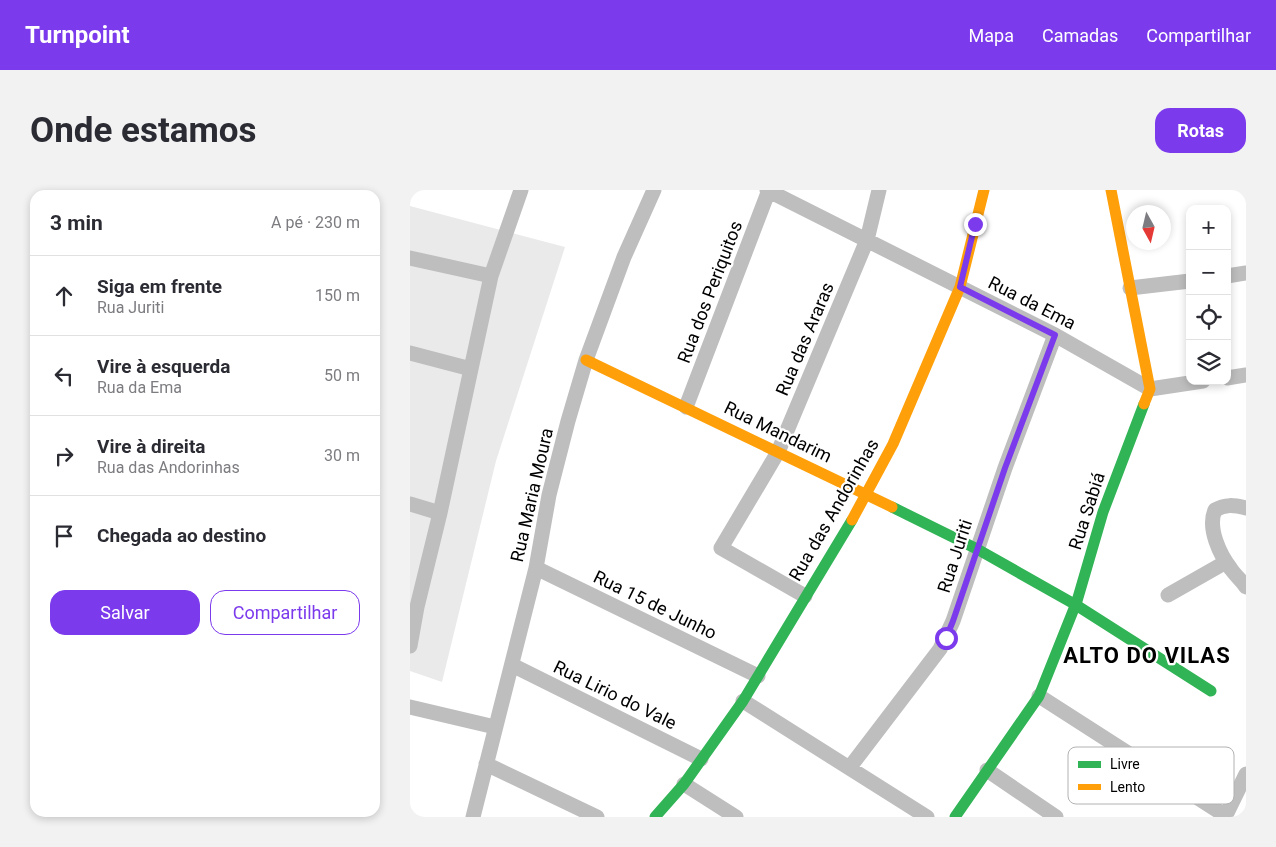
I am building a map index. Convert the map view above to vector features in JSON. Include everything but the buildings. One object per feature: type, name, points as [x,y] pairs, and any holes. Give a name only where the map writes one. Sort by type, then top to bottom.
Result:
[{"type":"street","points":[[410,646],[414,606],[440,513],[491,276],[521,190]]},
{"type":"street","name":"Rua Maria Moura","points":[[473,817],[536,568],[550,495],[586,360],[624,257],[654,190]]},
{"type":"street","name":"Rua da Ema","points":[[769,190],[1055,335],[1150,389]]},
{"type":"street","name":"Rua dos Periquitos","points":[[686,408],[769,190]]},
{"type":"street","name":"Rua das Araras","points":[[805,596],[721,548],[778,452],[867,240],[879,190]]},
{"type":"street","name":"Rua das Andorinhas","points":[[655,817],[684,784],[743,701],[866,494],[893,444],[960,287],[984,190]]},
{"type":"street","points":[[1110,190],[1150,389],[1186,384]]},
{"type":"street","points":[[410,258],[491,276]]},
{"type":"street","points":[[1231,275],[1246,273]]},
{"type":"street","points":[[1130,288],[1186,281]]},
{"type":"street","name":"Rua Juriti","points":[[850,767],[940,648],[953,621],[1005,468],[1055,335]]},
{"type":"street","points":[[410,354],[471,369]]},
{"type":"street","name":"Rua Mandarim","points":[[586,360],[866,494],[976,550],[1076,605],[1211,691]]},
{"type":"street","points":[[1231,377],[1246,375]]},
{"type":"street","name":"Rua Sabiá","points":[[954,817],[1039,696],[1076,605],[1103,512],[1150,389]]},
{"type":"street","points":[[410,504],[440,513]]},
{"type":"street","points":[[1246,508],[1227,505],[1215,510],[1213,515],[1213,527],[1226,562],[1246,586]]},
{"type":"street","points":[[1168,595],[1226,562]]},
{"type":"street","name":"Rua 15 de Junho","points":[[536,568],[758,676]]},
{"type":"street","name":"Rua Lirio do Vale","points":[[512,665],[701,759]]},
{"type":"street","points":[[1039,696],[1118,747]]},
{"type":"street","points":[[743,701],[927,817]]},
{"type":"street","points":[[410,707],[495,726]]},
{"type":"street","points":[[486,764],[598,817]]},
{"type":"street","points":[[987,770],[1056,817]]},
{"type":"street","points":[[1206,804],[1225,816],[1240,801],[1246,774]]},
{"type":"street","points":[[684,784],[736,817]]},
{"type":"shaded area","points":[[410,206],[565,247],[496,461],[442,682],[410,671]]},
{"type":"traffic: fast","points":[[955,817],[1039,696],[1077,601],[1103,512],[1144,404]]},
{"type":"traffic: fast","points":[[892,507],[977,549],[1076,605],[1211,691]]},
{"type":"traffic: fast","points":[[655,817],[684,784],[743,701],[852,520]]},
{"type":"traffic: slow","points":[[852,520],[893,444],[960,287],[984,190]]},
{"type":"traffic: slow","points":[[1111,190],[1150,389],[1144,404]]},
{"type":"traffic: slow","points":[[586,360],[892,507]]},
{"type":"district","name":"ALTO DO VILAS","points":[[1147,655]]},
{"type":"route","points":[[946,638],[1005,468],[1055,335],[960,287],[975,224]]}]
